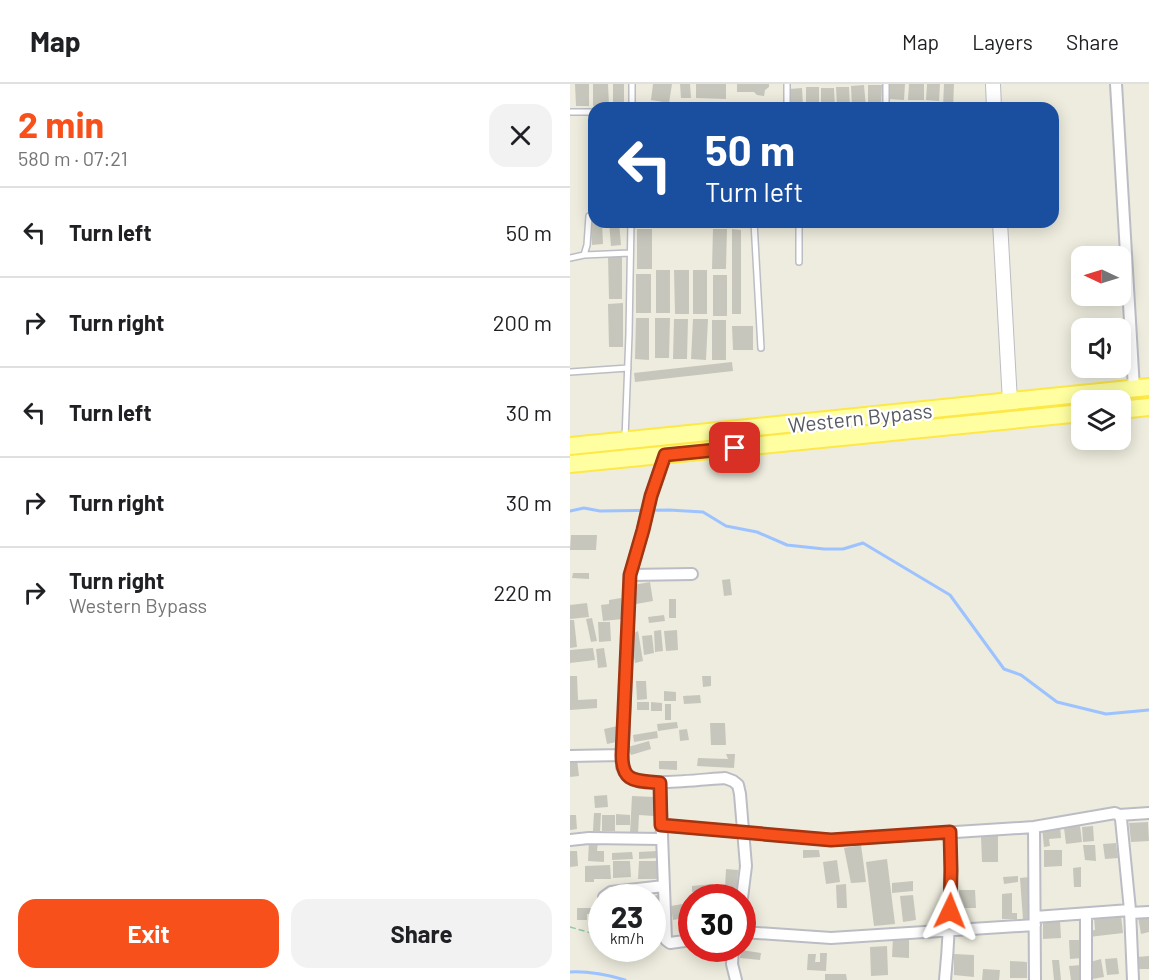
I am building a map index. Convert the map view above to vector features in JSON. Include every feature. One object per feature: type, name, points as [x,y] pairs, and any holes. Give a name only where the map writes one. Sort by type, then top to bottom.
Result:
[{"type":"main road","name":"Western Bypass","points":[[570,446],[1142,388]]},
{"type":"main road","points":[[1131,409],[1149,407]]},
{"type":"main road","name":"Western Bypass","points":[[570,464],[1071,414]]},
{"type":"street","points":[[993,84],[994,102]]},
{"type":"street","points":[[1116,84],[1142,388]]},
{"type":"street","points":[[1000,228],[1010,402]]},
{"type":"street","points":[[665,455],[651,496],[630,575],[622,767],[632,780],[660,783],[725,778],[738,785],[746,866],[744,884]]},
{"type":"street","points":[[630,575],[692,574]]},
{"type":"street","points":[[570,756],[622,755]]},
{"type":"street","points":[[660,783],[663,884]]},
{"type":"street","points":[[661,825],[831,840],[1034,826],[1115,813],[1119,815],[1149,813]]},
{"type":"street","points":[[1119,815],[1130,911],[1133,980]]},
{"type":"street","points":[[1034,826],[1035,980]]},
{"type":"street","points":[[945,980],[949,931],[950,832]]},
{"type":"street","points":[[570,840],[588,838],[661,839]]},
{"type":"street","points":[[756,933],[831,938],[949,931],[1086,914],[1149,912]]},
{"type":"street","points":[[1086,914],[1086,980]]},
{"type":"street","points":[[732,962],[736,980]]},
{"type":"lane","points":[[632,84],[632,102]]},
{"type":"lane","points":[[787,84],[787,102]]},
{"type":"lane","points":[[886,84],[886,102]]},
{"type":"lane","points":[[570,112],[588,112]]},
{"type":"lane","points":[[584,255],[588,228]]},
{"type":"lane","points":[[625,441],[631,228]]},
{"type":"lane","points":[[754,228],[761,348]]},
{"type":"lane","points":[[799,261],[800,228]]},
{"type":"lane","points":[[570,258],[584,255],[630,253]]},
{"type":"lane","points":[[570,372],[628,368]]},
{"type":"path","points":[[570,927],[588,933]]},
{"type":"building","points":[[575,84],[589,84],[588,106],[576,106]]},
{"type":"building","points":[[593,84],[608,84],[609,102],[593,102]]},
{"type":"building","points":[[613,84],[624,84],[624,102],[613,102]]},
{"type":"building","points":[[653,84],[672,84],[669,102],[651,100]]},
{"type":"building","points":[[680,84],[690,84],[691,98],[681,98]]},
{"type":"building","points":[[696,84],[726,84],[726,99],[696,98]]},
{"type":"building","points":[[737,84],[769,84],[769,87],[765,90],[764,96],[754,92],[737,92]]},
{"type":"building","points":[[889,84],[905,84],[904,100],[888,99]]},
{"type":"building","points":[[909,84],[924,84],[924,100],[908,100]]},
{"type":"building","points":[[927,84],[940,84],[939,101],[926,100]]},
{"type":"building","points":[[944,84],[954,84],[953,102],[943,102]]},
{"type":"building","points":[[864,85],[865,102],[852,102],[851,86]]},
{"type":"building","points":[[868,85],[882,85],[881,102],[868,102]]},
{"type":"building","points":[[806,87],[819,87],[819,102],[806,102]]},
{"type":"building","points":[[836,87],[849,87],[850,102],[837,102]]},
{"type":"building","points":[[802,88],[803,102],[790,102],[789,89]]},
{"type":"building","points":[[821,88],[834,88],[835,102],[821,102]]},
{"type":"building","points":[[591,228],[602,228],[603,244],[592,245]]},
{"type":"building","points":[[610,228],[620,228],[621,245],[611,246]]},
{"type":"building","points":[[637,229],[652,229],[652,269],[637,269]]},
{"type":"building","points":[[713,229],[727,229],[726,269],[712,269]]},
{"type":"building","points":[[732,229],[741,230],[741,314],[732,314]]},
{"type":"building","points":[[608,256],[622,256],[622,299],[609,299]]},
{"type":"building","points":[[656,270],[670,270],[670,313],[656,313]]},
{"type":"building","points":[[674,270],[689,270],[689,314],[675,314]]},
{"type":"building","points":[[693,270],[707,270],[707,314],[693,314]]},
{"type":"building","points":[[636,274],[651,274],[651,313],[636,313]]},
{"type":"building","points":[[713,275],[727,275],[727,316],[713,316]]},
{"type":"building","points":[[623,303],[623,347],[609,347],[608,304]]},
{"type":"building","points":[[636,318],[649,318],[649,360],[635,359]]},
{"type":"building","points":[[655,318],[670,318],[669,358],[655,358]]},
{"type":"building","points":[[674,319],[688,319],[687,359],[673,359]]},
{"type":"building","points":[[693,319],[708,319],[706,360],[691,359]]},
{"type":"building","points":[[712,320],[726,320],[726,360],[712,360]]},
{"type":"building","points":[[732,326],[753,326],[753,350],[733,350]]},
{"type":"building","points":[[732,362],[733,371],[635,382],[634,373]]},
{"type":"building","points":[[571,535],[597,535],[596,550],[570,550]]},
{"type":"building","points":[[573,573],[589,573],[589,579],[572,578]]},
{"type":"building","points":[[730,579],[732,595],[724,596],[722,580]]},
{"type":"building","points":[[650,582],[653,601],[636,604],[633,585]]},
{"type":"building","points":[[621,598],[623,619],[603,621],[601,605],[609,604],[609,600]]},
{"type":"building","points":[[669,599],[676,599],[676,618],[669,618]]},
{"type":"building","points":[[587,603],[589,617],[570,619],[570,605]]},
{"type":"building","points":[[664,615],[665,621],[649,623],[648,617]]},
{"type":"building","points":[[592,618],[597,641],[591,642],[586,619]]},
{"type":"building","points":[[570,620],[574,620],[577,647],[570,648]]},
{"type":"building","points":[[598,622],[610,622],[611,641],[599,642]]},
{"type":"building","points":[[661,630],[663,651],[655,652],[654,631]]},
{"type":"building","points":[[677,630],[678,650],[666,651],[664,631]]},
{"type":"building","points":[[638,631],[643,661],[635,663],[630,635]]},
{"type":"building","points":[[652,635],[654,653],[644,655],[642,636]]},
{"type":"building","points":[[593,648],[595,660],[570,663],[570,650]]},
{"type":"building","points":[[604,648],[607,667],[598,668],[596,649]]},
{"type":"building","points":[[570,676],[577,676],[578,700],[597,699],[597,708],[570,710]]},
{"type":"building","points":[[702,676],[711,676],[711,686],[703,687]]},
{"type":"building","points":[[636,681],[646,681],[647,699],[637,700]]},
{"type":"building","points":[[664,691],[676,692],[676,701],[664,701]]},
{"type":"building","points":[[700,695],[701,703],[684,704],[683,696]]},
{"type":"building","points":[[637,702],[649,702],[649,710],[637,710]]},
{"type":"building","points":[[651,702],[662,703],[662,711],[651,711]]},
{"type":"building","points":[[665,704],[671,704],[671,720],[665,720]]},
{"type":"building","points":[[677,722],[678,728],[658,731],[657,724]]},
{"type":"building","points":[[710,723],[725,723],[726,745],[711,745]]},
{"type":"building","points":[[618,726],[621,741],[607,744],[604,729]]},
{"type":"building","points":[[687,729],[689,740],[680,741],[679,730]]},
{"type":"building","points":[[657,731],[658,738],[634,742],[633,735]]},
{"type":"building","points":[[649,741],[651,749],[631,755],[628,747]]},
{"type":"building","points":[[726,754],[735,754],[734,768],[697,766],[698,758],[728,759]]},
{"type":"building","points":[[577,759],[579,776],[570,777],[570,760]]},
{"type":"building","points":[[659,761],[677,761],[677,770],[659,769]]},
{"type":"building","points":[[607,795],[608,807],[595,808],[594,796]]},
{"type":"building","points":[[632,796],[655,797],[654,816],[639,815],[638,834],[630,833]]},
{"type":"building","points":[[594,813],[601,813],[600,831],[593,831]]},
{"type":"building","points":[[616,814],[630,815],[630,825],[616,825]]},
{"type":"building","points":[[570,815],[576,815],[577,829],[570,830]]},
{"type":"building","points":[[602,815],[615,815],[615,831],[602,831]]},
{"type":"building","points":[[1148,822],[1149,841],[1131,842],[1129,823]]},
{"type":"building","points":[[1060,825],[1061,838],[1049,839],[1050,846],[1044,847],[1042,827]]},
{"type":"building","points":[[1080,826],[1082,842],[1066,844],[1064,828]]},
{"type":"building","points":[[1093,826],[1094,841],[1083,842],[1082,827]]},
{"type":"building","points":[[998,835],[998,862],[982,862],[981,836]]},
{"type":"building","points":[[589,841],[598,841],[597,851],[604,851],[604,862],[588,861]]},
{"type":"building","points":[[1116,843],[1118,858],[1105,859],[1103,844]]},
{"type":"building","points":[[861,845],[866,882],[851,883],[844,848]]},
{"type":"building","points":[[1083,845],[1095,845],[1096,861],[1085,860]]},
{"type":"building","points":[[803,850],[819,850],[820,857],[803,858]]},
{"type":"building","points":[[1044,850],[1062,850],[1062,866],[1044,867]]},
{"type":"building","points":[[570,851],[577,851],[578,866],[570,867]]},
{"type":"building","points":[[657,851],[657,858],[639,859],[639,852]]},
{"type":"building","points":[[632,852],[633,859],[612,860],[612,853]]},
{"type":"building","points":[[887,859],[895,924],[874,926],[866,862]]},
{"type":"building","points":[[837,860],[840,882],[826,884],[823,862]]},
{"type":"building","points":[[613,861],[630,861],[631,877],[613,878]]},
{"type":"building","points":[[639,861],[658,861],[657,879],[638,879]]},
{"type":"building","points":[[610,865],[611,879],[594,879],[594,882],[585,882],[585,866]]},
{"type":"building","points":[[1081,867],[1081,887],[1074,887],[1073,868]]},
{"type":"building","points":[[726,869],[738,870],[737,884],[725,884]]},
{"type":"building","points":[[1018,876],[1018,882],[1004,884],[1003,877]]},
{"type":"building","points":[[1029,877],[1032,920],[1023,920],[1020,878]]},
{"type":"building","points":[[913,881],[913,891],[892,893],[892,883]]},
{"type":"building","points":[[846,884],[847,908],[837,908],[836,885]]},
{"type":"building","points":[[959,890],[975,890],[976,908],[959,908]]},
{"type":"building","points":[[1012,893],[1012,913],[1017,913],[1017,919],[1002,919],[1002,894]]},
{"type":"building","points":[[913,895],[916,920],[903,922],[900,896]]},
{"type":"building","points":[[678,905],[678,919],[673,920],[671,906]]},
{"type":"building","points":[[577,908],[588,908],[587,920],[577,920]]},
{"type":"building","points":[[1121,915],[1123,933],[1089,937],[1089,931],[1095,930],[1094,918]]},
{"type":"building","points":[[1149,915],[1149,932],[1141,934],[1138,917]]},
{"type":"building","points":[[1060,920],[1061,938],[1043,939],[1043,921]]},
{"type":"building","points":[[893,937],[909,937],[909,958],[892,957]]},
{"type":"building","points":[[1069,940],[1082,940],[1082,958],[1070,959]]},
{"type":"building","points":[[887,946],[888,975],[871,976],[870,947]]},
{"type":"building","points":[[756,952],[761,953],[760,960],[756,960]]},
{"type":"building","points":[[820,953],[827,953],[826,971],[807,970],[808,954],[816,954],[815,962],[820,962]]},
{"type":"building","points":[[954,954],[974,955],[974,977],[954,975]]},
{"type":"building","points":[[1149,956],[1149,969],[1138,969],[1137,957]]},
{"type":"building","points":[[1117,958],[1119,974],[1107,975],[1105,959]]},
{"type":"building","points":[[1101,959],[1104,977],[1092,979],[1090,962]]},
{"type":"building","points":[[1052,960],[1059,960],[1061,980],[1054,980]]},
{"type":"building","points":[[1010,961],[1027,962],[1027,978],[1010,978]]},
{"type":"building","points":[[1081,965],[1082,980],[1071,980],[1069,966]]},
{"type":"building","points":[[983,969],[1000,970],[999,980],[982,980]]},
{"type":"building","points":[[825,974],[846,974],[847,980],[825,980]]},
{"type":"waterway","points":[[570,511],[584,508],[600,511],[703,512],[726,526],[757,532],[787,545],[843,549],[863,543],[950,595],[1004,669],[1021,675],[1057,702],[1106,714],[1149,710]]},
{"type":"waterway","points":[[570,972],[598,974],[625,980]]},
{"type":"route","points":[[735,448],[665,455],[651,496],[630,575],[622,767],[632,780],[660,783],[661,825],[831,840],[950,832],[950,911]]}]
